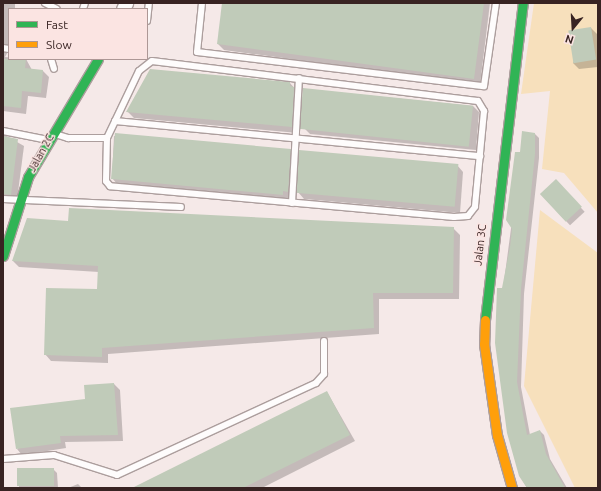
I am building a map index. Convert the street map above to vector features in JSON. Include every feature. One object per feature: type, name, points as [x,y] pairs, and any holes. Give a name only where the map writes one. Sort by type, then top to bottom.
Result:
[{"type":"street","name":"Jalan 3C","points":[[512,488],[497,435],[484,344],[485,301],[522,3]]},
{"type":"street","name":"Jalan 2C","points":[[3,256],[19,200],[50,136],[97,60]]},
{"type":"lane","points":[[45,3],[55,8]]},
{"type":"lane","points":[[202,3],[197,52],[484,86],[496,3]]},
{"type":"lane","points":[[51,60],[54,69]]},
{"type":"lane","points":[[152,61],[478,101],[484,111],[475,207],[468,216],[292,203],[114,187],[106,181],[107,138],[115,121],[139,71],[152,61]]},
{"type":"lane","points":[[292,203],[299,78]]},
{"type":"lane","points":[[115,121],[480,156]]},
{"type":"lane","points":[[3,131],[68,138],[107,138]]},
{"type":"lane","points":[[3,199],[180,207]]},
{"type":"lane","points":[[3,459],[54,455],[118,475],[316,383],[324,374],[324,341]]},
{"type":"shaded area","points":[[534,3],[598,3],[598,213],[564,173],[542,169],[550,91],[521,94]]},
{"type":"shaded area","points":[[540,210],[598,253],[598,488],[575,488],[524,386]]},
{"type":"building","points":[[222,3],[484,3],[474,79],[217,44]]},
{"type":"building","points":[[591,27],[596,60],[573,63],[568,31]]},
{"type":"building","points":[[3,59],[26,60],[25,68],[43,70],[41,93],[22,91],[21,108],[3,106]]},
{"type":"building","points":[[150,69],[290,82],[290,86],[294,87],[292,127],[126,112]]},
{"type":"building","points":[[303,88],[473,106],[469,147],[299,129]]},
{"type":"building","points":[[522,131],[535,133],[535,154],[521,289],[517,382],[527,435],[540,430],[546,454],[565,488],[527,488],[519,476],[507,433],[495,343],[497,288],[502,288],[510,247],[512,229],[506,220],[515,152],[520,152]]},
{"type":"building","points":[[115,133],[291,149],[288,192],[283,191],[283,195],[111,179]]},
{"type":"building","points":[[3,136],[18,139],[11,195],[3,194]]},
{"type":"building","points":[[299,150],[458,164],[455,207],[295,193]]},
{"type":"building","points":[[556,179],[582,207],[566,222],[540,194]]},
{"type":"building","points":[[69,208],[454,227],[453,293],[373,293],[374,328],[102,348],[102,357],[44,355],[46,288],[97,289],[98,266],[12,261],[27,218],[68,221]]},
{"type":"building","points":[[114,383],[118,435],[60,436],[61,443],[16,449],[10,408],[85,399],[84,385]]},
{"type":"building","points":[[327,391],[350,435],[243,488],[132,488]]},
{"type":"building","points":[[17,468],[54,468],[54,486],[17,486]]},
{"type":"traffic: fast","points":[[485,320],[523,3]]},
{"type":"traffic: fast","points":[[3,256],[28,177],[97,60]]},
{"type":"traffic: slow","points":[[485,320],[484,344],[497,435],[512,488]]}]
